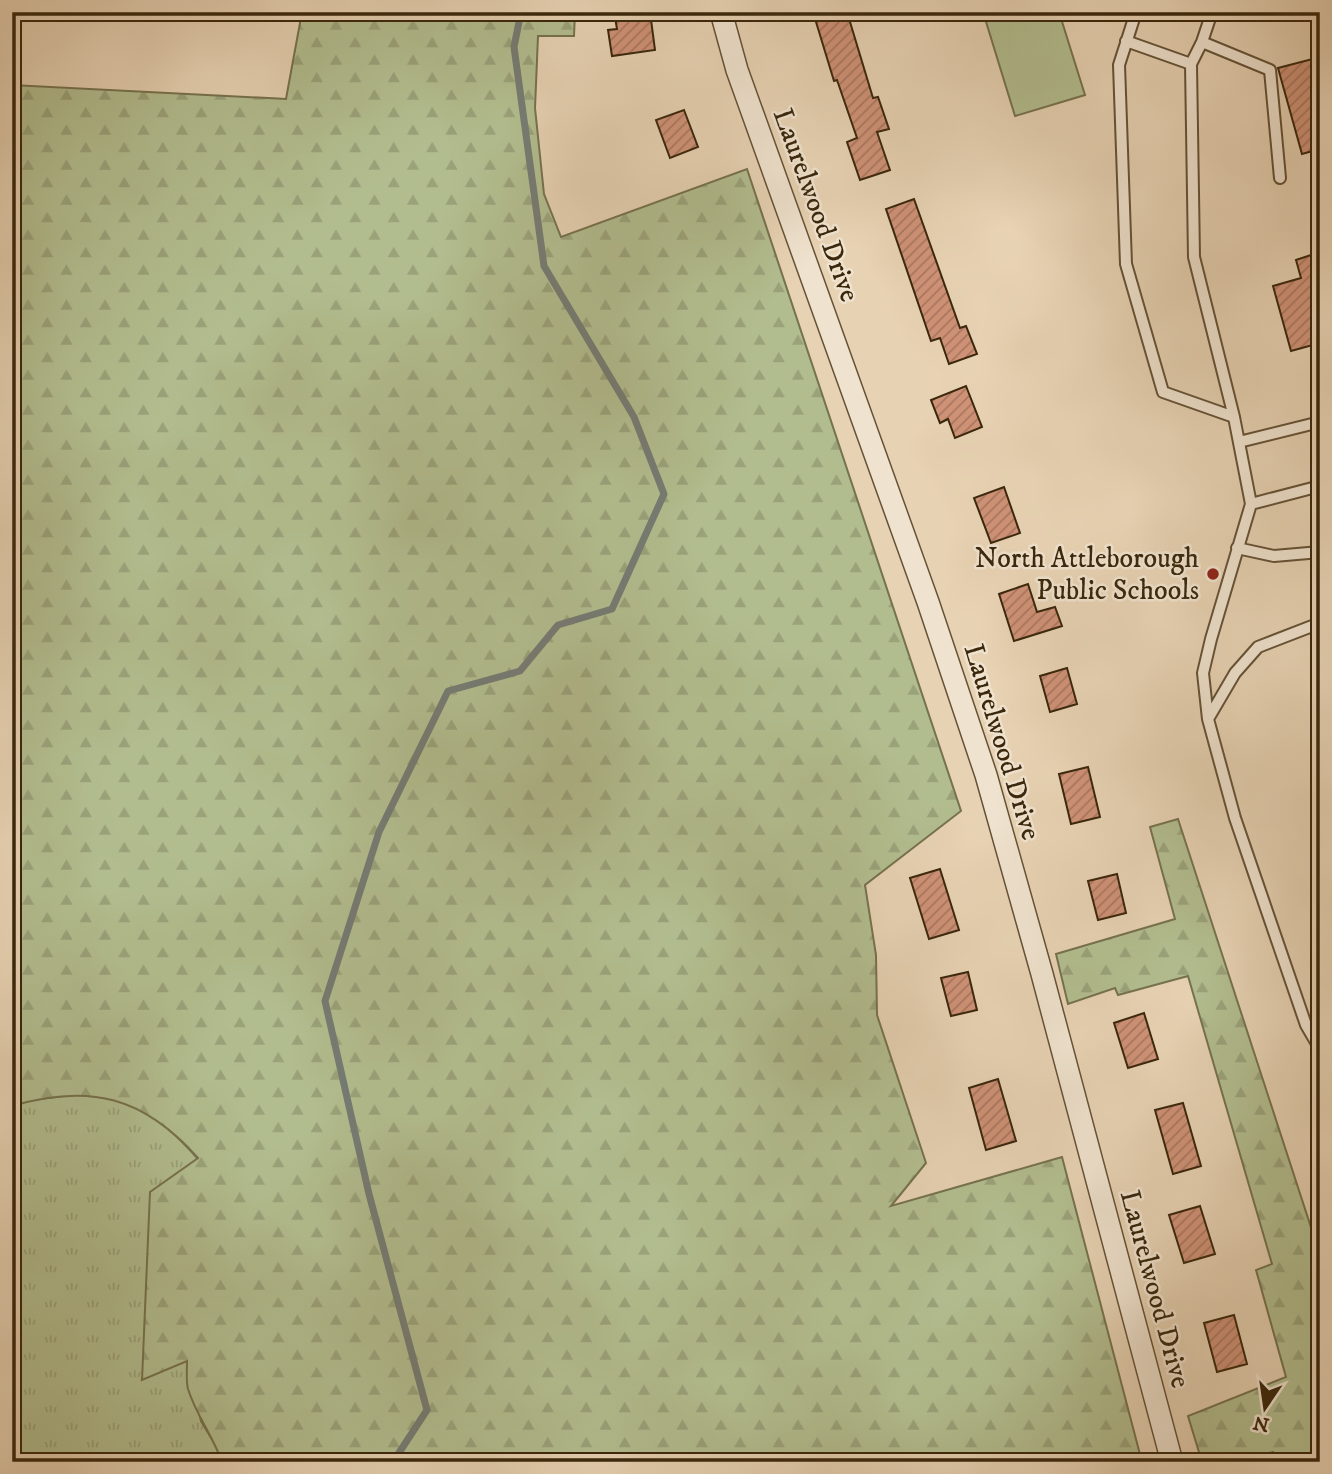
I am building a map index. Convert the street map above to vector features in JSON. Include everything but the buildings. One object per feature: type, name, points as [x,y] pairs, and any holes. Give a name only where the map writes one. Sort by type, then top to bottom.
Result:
[{"type":"street","name":"Laurelwood Drive","points":[[721,12],[737,70],[924,589],[986,775],[1172,1462]]},
{"type":"lane","points":[[1136,12],[1119,65],[1126,264],[1163,392],[1234,417]]},
{"type":"lane","points":[[1212,12],[1191,64],[1194,257],[1234,417],[1251,504],[1203,673],[1208,719],[1235,818],[1306,1025],[1320,1049]]},
{"type":"lane","points":[[1126,41],[1191,64]]},
{"type":"lane","points":[[1202,42],[1270,70],[1280,178]]},
{"type":"lane","points":[[1238,442],[1320,422]]},
{"type":"lane","points":[[1251,504],[1320,486]]},
{"type":"lane","points":[[1237,548],[1274,556],[1320,552]]},
{"type":"lane","points":[[1208,719],[1235,673],[1258,647],[1320,623]]},
{"type":"green space","points":[[302,12],[575,12],[574,36],[538,36],[535,108],[544,194],[561,237],[747,169],[961,811],[865,885],[876,955],[877,1015],[926,1163],[891,1206],[1062,1157],[1142,1462],[222,1462],[188,1389],[187,1361],[142,1380],[150,1192],[198,1158],[178,1137],[157,1121],[114,1100],[66,1096],[12,1106],[12,85],[286,99]]},
{"type":"green space","points":[[983,12],[1059,12],[1085,95],[1015,116]]},
{"type":"green space","points":[[1178,819],[1320,1255],[1320,1462],[1276,1462],[1273,1452],[1233,1462],[1202,1462],[1188,1416],[1286,1377],[1256,1270],[1272,1264],[1188,976],[1118,995],[1115,988],[1068,1004],[1056,954],[1175,919],[1150,827]]},
{"type":"green space","points":[[81,1094],[119,1101],[146,1113],[174,1134],[198,1159],[142,1379],[187,1360],[201,1421],[222,1462],[12,1462],[12,1106],[32,1100]]},
{"type":"waterway","points":[[393,1462],[427,1410],[369,1194],[325,1001],[379,832],[448,691],[520,671],[558,625],[612,609],[664,494],[634,417],[544,266],[514,47],[521,12]]},
{"type":"place","name":"North Attleborough Public Schools","points":[[1213,574]]}]
